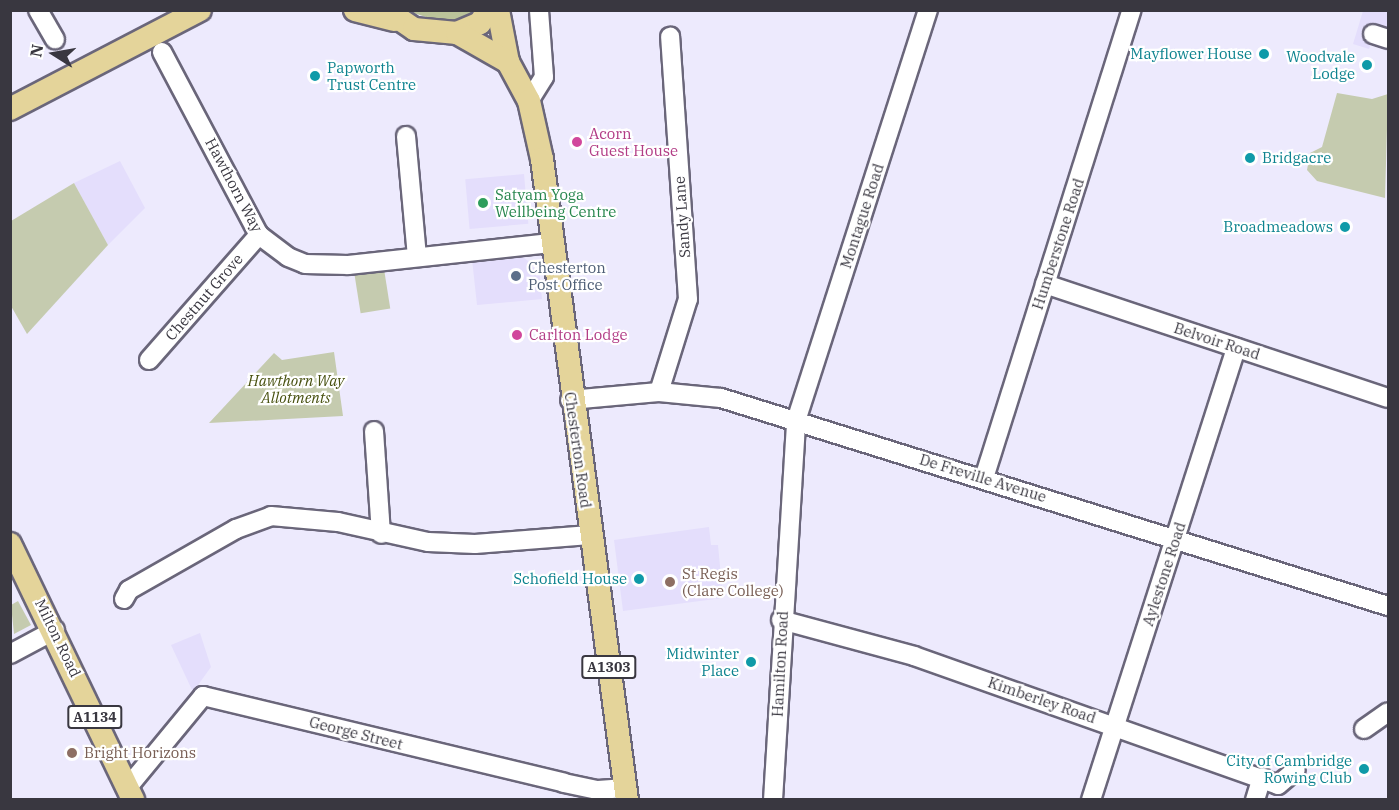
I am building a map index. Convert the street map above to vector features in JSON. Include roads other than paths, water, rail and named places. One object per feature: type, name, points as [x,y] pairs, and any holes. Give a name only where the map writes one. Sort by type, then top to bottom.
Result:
[{"type":"main road","points":[[10,109],[172,15],[200,10]]},
{"type":"main road","points":[[355,10],[390,15],[414,29],[457,33],[508,62]]},
{"type":"main road","points":[[457,33],[480,23],[488,10]]},
{"type":"main road","name":"Chesterton Road","points":[[498,10],[508,62],[529,101],[542,159],[570,400],[626,794]]},
{"type":"main road","name":"Milton Road","points":[[10,543],[55,630],[130,793]]},
{"type":"street","points":[[38,10],[55,40]]},
{"type":"street","points":[[529,101],[544,77],[539,10]]},
{"type":"street","name":"Montague Road","points":[[796,421],[928,10]]},
{"type":"street","name":"Humberstone Road","points":[[984,478],[1132,10]]},
{"type":"street","name":"Sandy Lane","points":[[659,392],[688,299],[669,37]]},
{"type":"street","name":"Hawthorn Way","points":[[162,52],[259,235],[305,264],[417,257],[551,243]]},
{"type":"street","points":[[406,136],[417,257]]},
{"type":"street","name":"Chestnut Grove","points":[[149,360],[259,235]]},
{"type":"street","name":"Belvoir Road","points":[[1045,284],[1389,398]]},
{"type":"street","name":"Aylestone Road","points":[[1091,800],[1236,348]]},
{"type":"street","name":"De Freville Avenue","points":[[570,400],[659,392],[720,398],[984,478],[1389,606]]},
{"type":"street","name":"Hamilton Road","points":[[773,800],[782,620],[796,421]]},
{"type":"street","points":[[374,431],[381,534]]},
{"type":"street","points":[[124,600],[129,590],[236,529],[272,516],[338,522],[381,534],[475,544],[591,535]]},
{"type":"street","name":"Kimberley Road","points":[[782,620],[914,656],[1262,777],[1278,785],[1296,770]]},
{"type":"street","points":[[10,654],[55,630]]},
{"type":"street","name":"George Street","points":[[130,793],[203,696],[564,783],[626,794]]},
{"type":"street","points":[[1365,729],[1389,712]]},
{"type":"street","points":[[1256,800],[1262,777]]},
{"type":"place","name":"Mayflower House","points":[[1264,54]]},
{"type":"place","name":"Woodvale Lodge","points":[[1367,65]]},
{"type":"place","name":"Papworth Trust Centre","points":[[315,76]]},
{"type":"place","name":"Acorn Guest House","points":[[577,142]]},
{"type":"place","name":"Bridgacre","points":[[1250,158]]},
{"type":"place","name":"Satyam Yoga Wellbeing Centre","points":[[483,203]]},
{"type":"place","name":"Broadmeadows","points":[[1345,227]]},
{"type":"place","name":"Chesterton Post Office","points":[[516,276]]},
{"type":"place","name":"Carlton Lodge","points":[[517,335]]},
{"type":"place","name":"Schofield House","points":[[639,579]]},
{"type":"place","name":"St Regis (Clare College)","points":[[670,582]]},
{"type":"place","name":"Midwinter Place","points":[[751,662]]},
{"type":"place","name":"Bright Horizons","points":[[72,753]]},
{"type":"place","name":"City of Cambridge Rowing Club","points":[[1364,769]]},
{"type":"park label","name":"Hawthorn Way Allotments","points":[[296,388]]}]
